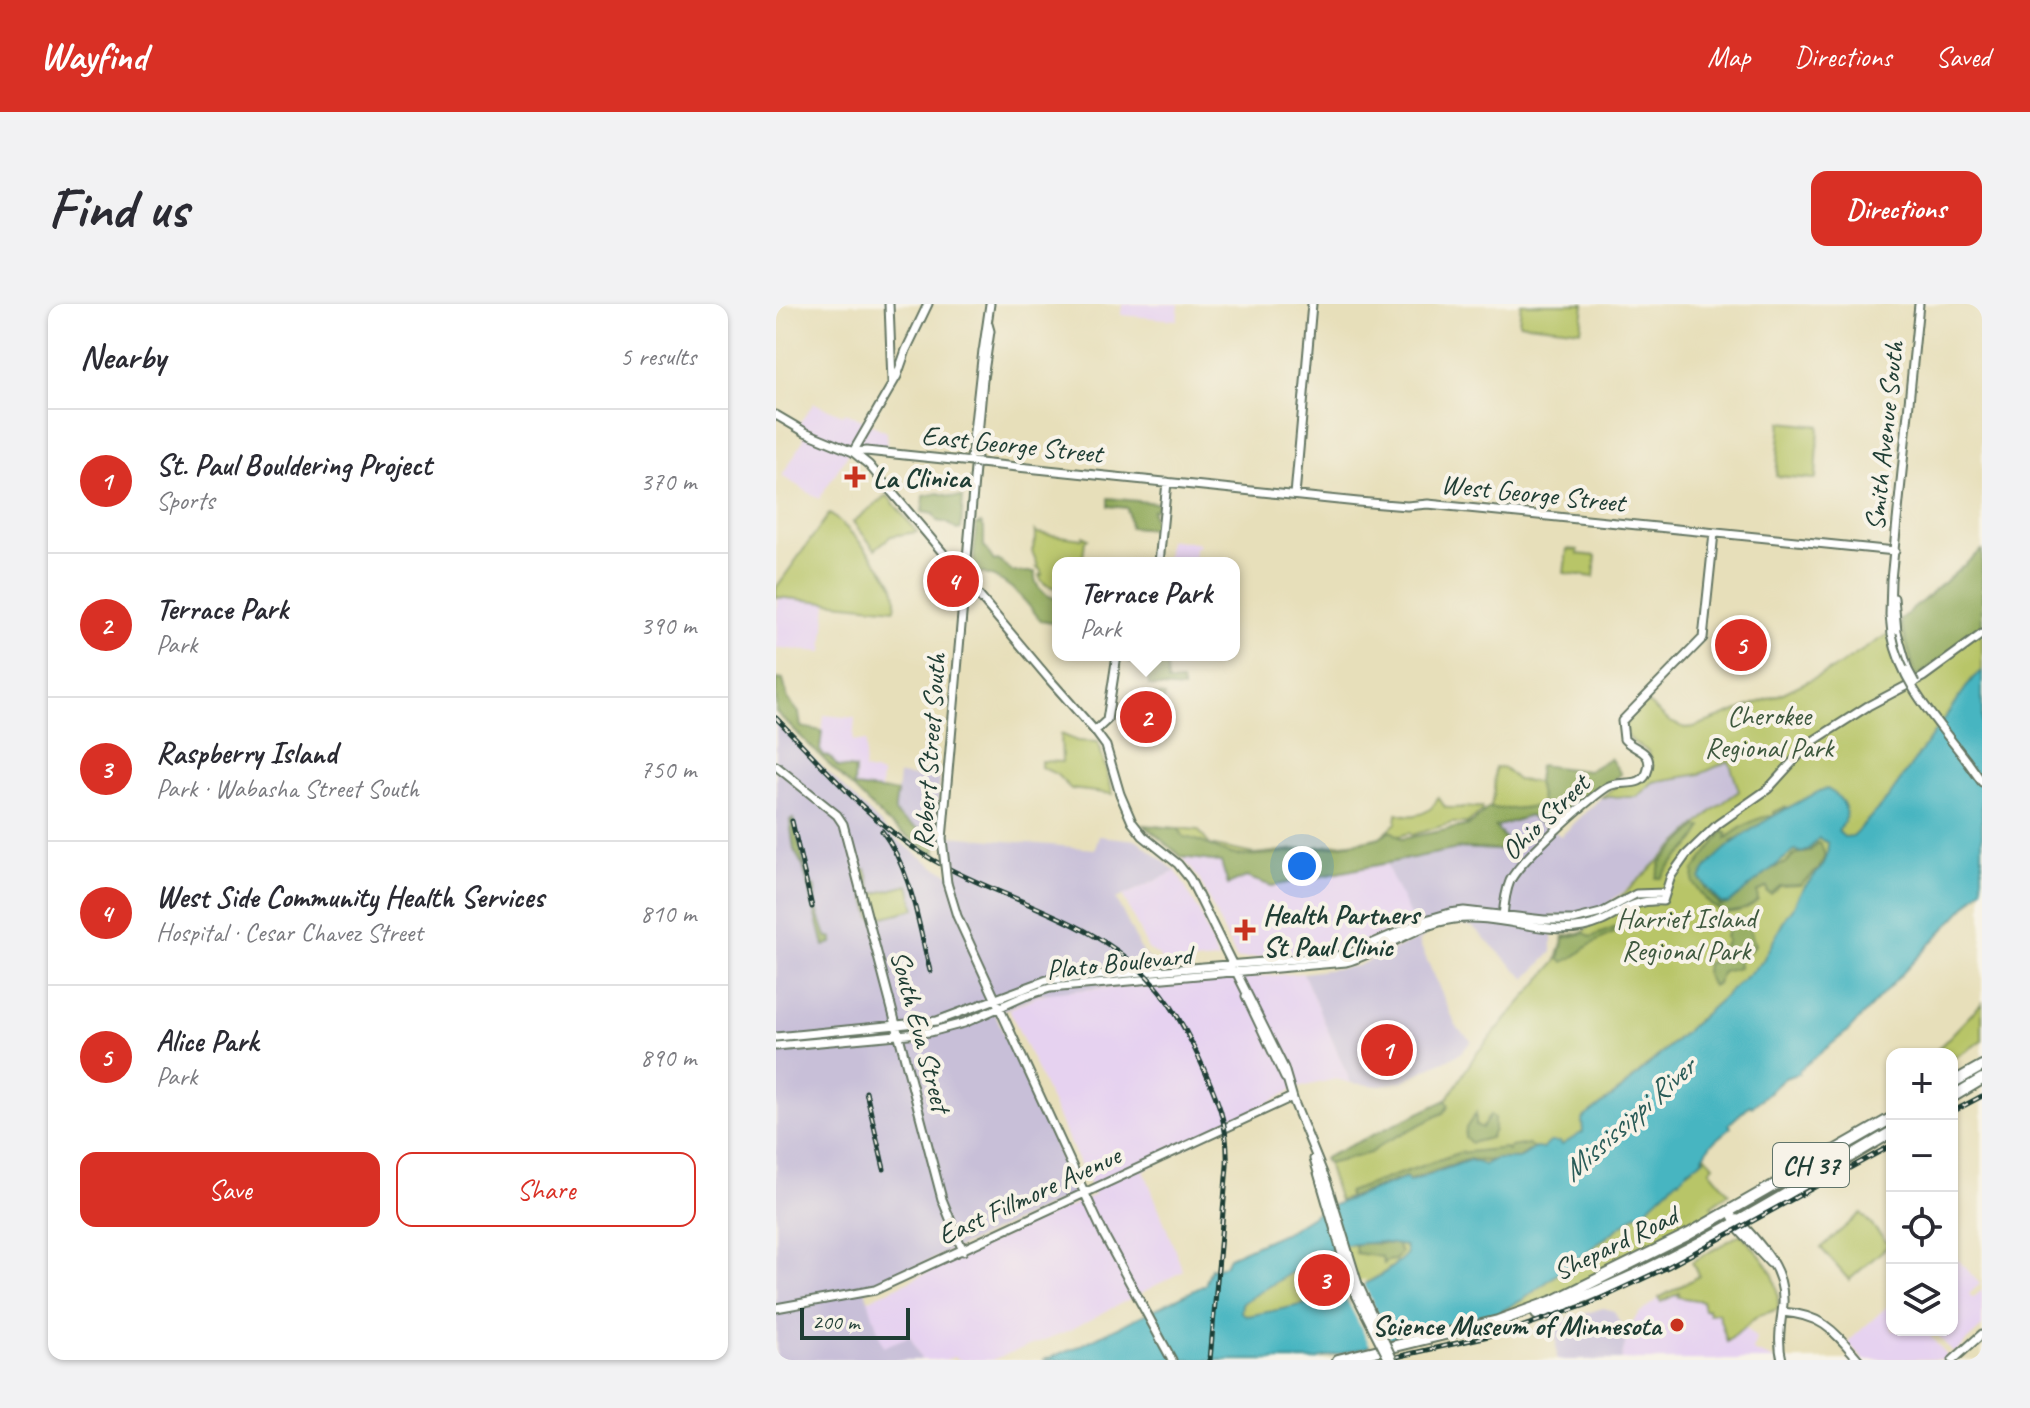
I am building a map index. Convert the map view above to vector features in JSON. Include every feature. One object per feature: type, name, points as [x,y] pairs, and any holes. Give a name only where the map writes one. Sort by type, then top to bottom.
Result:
[{"type":"highway","points":[[1958,1080],[1982,1066]]},
{"type":"highway","points":[[1958,1093],[1982,1079]]},
{"type":"highway","name":"Shepard Road","points":[[1338,1360],[1484,1324],[1541,1306],[1735,1218],[1889,1120]]},
{"type":"highway","name":"Shepard Road","points":[[1361,1360],[1559,1307],[1648,1268],[1886,1135]]},
{"type":"street","points":[[889,304],[892,385]]},
{"type":"street","points":[[853,452],[892,385],[928,304]]},
{"type":"street","name":"Robert Street South","points":[[990,304],[942,839],[947,883],[957,916],[1104,1235],[1172,1360]]},
{"type":"street","points":[[1295,495],[1312,304]]},
{"type":"street","name":"Smith Avenue South","points":[[1919,304],[1890,615],[1913,680],[1982,782]]},
{"type":"street","points":[[892,358],[901,357],[906,350]]},
{"type":"street","points":[[964,578],[962,561],[986,350]]},
{"type":"street","points":[[779,418],[853,452],[869,465],[1106,746],[1130,819],[1143,836],[1187,874],[1244,990],[1260,1015],[1284,1068],[1311,1145],[1354,1284],[1391,1360]]},
{"type":"street","name":"East George Street","points":[[853,452],[1167,482]]},
{"type":"street","points":[[869,465],[868,455],[874,452]]},
{"type":"street","points":[[1160,557],[1167,482]]},
{"type":"street","name":"West George Street","points":[[1167,482],[1407,506],[1428,504],[1895,551]]},
{"type":"street","name":"Ohio Street","points":[[1503,918],[1509,885],[1520,867],[1584,804],[1610,784],[1636,782],[1648,772],[1645,752],[1624,739],[1622,721],[1703,638],[1714,533]]},
{"type":"street","points":[[1503,918],[1558,928],[1588,922],[1636,894],[1664,897],[1671,876],[1686,855],[1718,824],[1768,789],[1810,743],[1868,706],[1923,677],[1982,634]]},
{"type":"street","points":[[1095,731],[1107,720],[1116,661]]},
{"type":"street","name":"South Eva Street","points":[[776,766],[841,820],[942,1199],[963,1251]]},
{"type":"street","name":"Plato Boulevard","points":[[776,1037],[942,1029],[1040,981],[1346,955],[1442,914],[1464,911],[1503,918]]},
{"type":"street","name":"Plato Boulevard","points":[[998,1003],[1050,988],[1346,962],[1451,919],[1503,918]]},
{"type":"street","name":"Plato Boulevard","points":[[776,1046],[898,1031]]},
{"type":"street","name":"East Fillmore Avenue","points":[[777,1305],[875,1290],[1087,1197],[1292,1097]]},
{"type":"street","points":[[1735,1218],[1767,1261],[1775,1266],[1782,1283],[1782,1360]]},
{"type":"street","points":[[1782,1312],[1808,1315],[1827,1324],[1859,1360]]},
{"type":"street","points":[[1953,1360],[1982,1334]]},
{"type":"shaded area","points":[[1122,304],[1179,304],[1177,320],[1121,315]]},
{"type":"shaded area","points":[[814,403],[843,415],[845,412],[887,432],[886,449],[853,446],[819,499],[782,476],[804,439],[800,422]]},
{"type":"shaded area","points":[[1168,540],[1198,543],[1194,557],[1167,557]]},
{"type":"shaded area","points":[[777,597],[827,602],[823,652],[776,648]]},
{"type":"shaded area","points":[[824,715],[855,718],[853,741],[866,742],[864,770],[882,774],[881,790],[854,787],[830,757],[824,756],[820,750]]},
{"type":"shaded area","points":[[776,721],[895,838],[935,867],[952,875],[950,836],[1095,849],[1099,836],[1137,840],[1176,871],[1116,899],[1142,952],[1151,961],[1156,982],[1038,994],[995,1014],[1077,1193],[865,1290],[883,1347],[910,1336],[921,1360],[776,1360]]},
{"type":"shaded area","points":[[1730,761],[1739,791],[1713,810],[1634,883],[1597,912],[1580,917],[1552,916],[1552,952],[1526,979],[1473,927],[1448,922],[1426,929],[1419,942],[1457,1028],[1472,1041],[1459,1054],[1402,1081],[1380,1086],[1351,1083],[1303,973],[1357,966],[1420,938],[1386,864],[1462,848],[1515,851],[1495,827],[1529,816],[1561,836],[1602,797],[1637,797],[1653,782],[1700,774]]},
{"type":"shaded area","points":[[899,775],[940,779],[935,835],[898,816],[895,811]]},
{"type":"shaded area","points":[[1182,857],[1221,862],[1228,884],[1246,877],[1272,886],[1386,864],[1413,920],[1349,949],[1237,959],[1199,879]]},
{"type":"shaded area","points":[[1176,871],[1199,911],[1218,960],[1164,964],[1158,955],[1148,949],[1123,896]]},
{"type":"shaded area","points":[[1303,973],[1351,1083],[1336,1079],[1296,1088],[1144,1170],[1183,1271],[1070,1330],[992,1360],[961,1360],[954,1357],[921,1360],[910,1336],[883,1348],[868,1300],[1094,1195],[1009,1009],[1053,992]]},
{"type":"shaded area","points":[[1958,1260],[1980,1284],[1969,1294],[1973,1298],[1982,1290],[1982,1327],[1955,1352],[1939,1336],[1958,1336]]},
{"type":"shaded area","points":[[1680,1292],[1679,1297],[1702,1301],[1704,1309],[1718,1312],[1727,1341],[1744,1327],[1756,1338],[1753,1351],[1775,1360],[1621,1360],[1629,1328],[1638,1314],[1659,1298],[1661,1302]]},
{"type":"shaded area","points":[[1886,1307],[1886,1336],[1930,1336],[1947,1356],[1946,1359],[1864,1360],[1849,1344]]},
{"type":"shaded area","points":[[1603,1308],[1614,1311],[1620,1323],[1629,1328],[1621,1360],[1557,1360],[1555,1323]]},
{"type":"green space","points":[[1521,304],[1584,304],[1581,330],[1519,323]]},
{"type":"green space","points":[[1781,422],[1819,426],[1816,478],[1776,476]]},
{"type":"green space","points":[[938,493],[963,497],[961,529],[937,521],[933,514],[922,512],[924,496]]},
{"type":"green space","points":[[887,495],[917,532],[891,536],[875,549],[853,522]]},
{"type":"green space","points":[[1108,498],[1157,503],[1157,508],[1152,510],[1155,529],[1130,527],[1127,508],[1108,506]]},
{"type":"green space","points":[[829,514],[854,536],[893,585],[895,609],[776,597],[776,588]]},
{"type":"green space","points":[[981,523],[984,528],[984,546],[994,561],[998,560],[1013,572],[1035,572],[1041,590],[1052,597],[1052,623],[1041,621],[1020,595],[1003,582],[973,572],[976,525]]},
{"type":"green space","points":[[1035,531],[1088,539],[1083,557],[1052,557],[1052,587],[1042,581],[1040,569],[1036,567],[1032,551]]},
{"type":"green space","points":[[1567,549],[1596,556],[1594,577],[1564,573]]},
{"type":"green space","points":[[1982,550],[1982,628],[1916,677],[1900,620]]},
{"type":"green space","name":"Harriet Island Regional Park","points":[[1982,553],[1982,671],[1973,678],[1888,798],[1853,837],[1828,855],[1821,872],[1799,895],[1762,962],[1620,1090],[1582,1119],[1583,1132],[1566,1143],[1548,1149],[1535,1148],[1519,1159],[1495,1159],[1484,1165],[1408,1182],[1406,1178],[1339,1201],[1326,1160],[1444,1104],[1476,1054],[1556,962],[1564,936],[1583,932],[1713,810],[1739,791],[1729,761],[1700,774],[1653,782],[1637,797],[1602,797],[1617,785],[1649,775],[1652,765],[1648,751],[1626,733],[1625,727],[1631,715],[1648,703],[1670,722],[1685,728],[1694,727],[1781,694],[1835,668],[1888,634],[1926,605]]},
{"type":"green space","points":[[1738,629],[1748,630],[1751,641],[1748,658],[1739,671],[1729,662],[1734,633]]},
{"type":"green space","points":[[1173,661],[1167,666],[1168,682],[1182,682],[1183,689],[1149,686],[1146,665],[1129,662]]},
{"type":"green space","points":[[776,679],[783,680],[788,699],[799,713],[801,727],[822,731],[820,750],[824,756],[830,757],[838,767],[855,769],[854,787],[897,792],[895,812],[919,829],[935,835],[936,856],[886,821],[776,712]]},
{"type":"green space","points":[[1138,695],[1165,696],[1151,738],[1131,738]]},
{"type":"green space","points":[[1061,734],[1077,741],[1098,742],[1113,794],[1071,789],[1056,774],[1041,767],[1041,761],[1062,762]]},
{"type":"green space","points":[[1610,758],[1621,774],[1553,830],[1529,816],[1495,827],[1516,851],[1462,848],[1272,886],[1246,877],[1228,885],[1221,862],[1182,857],[1144,825],[1179,829],[1184,837],[1236,855],[1352,843],[1380,837],[1390,830],[1402,839],[1470,825],[1488,808],[1542,806],[1537,782],[1539,765],[1588,771]]},
{"type":"green space","points":[[1495,767],[1504,768],[1517,780],[1599,789],[1553,830],[1529,816],[1495,827],[1516,851],[1462,848],[1272,886],[1246,877],[1228,885],[1221,862],[1182,857],[1144,825],[1198,830],[1210,845],[1254,854],[1380,837],[1396,823],[1397,813],[1422,814],[1431,808],[1438,797],[1449,808],[1482,807],[1482,811],[1467,823],[1452,823],[1399,836],[1402,839],[1458,828],[1479,818],[1492,802]]},
{"type":"green space","points":[[1785,807],[1789,809],[1731,842],[1733,844],[1704,884],[1706,890],[1721,906],[1727,904],[1771,869],[1786,863],[1795,854],[1809,852],[1818,843],[1825,856],[1819,869],[1800,885],[1780,886],[1771,894],[1767,892],[1767,887],[1757,892],[1758,900],[1750,906],[1735,912],[1720,912],[1693,883],[1694,870],[1723,832],[1727,833],[1726,839],[1748,823],[1773,816],[1773,812]]},
{"type":"green space","points":[[793,819],[809,882],[815,888],[815,904],[826,936],[833,938],[832,943],[824,946],[803,866],[794,850],[790,820]]},
{"type":"green space","points":[[1697,827],[1702,827],[1694,841],[1661,878],[1656,878],[1661,862]]},
{"type":"green space","points":[[866,869],[873,894],[909,885],[915,909],[876,919],[871,917],[859,872]]},
{"type":"green space","points":[[1741,918],[1748,923],[1755,945],[1748,953],[1740,954],[1739,968],[1722,972],[1717,984],[1712,986],[1706,975],[1707,962],[1713,962],[1713,951],[1710,949],[1722,948],[1727,941],[1728,927]]},
{"type":"green space","points":[[1624,924],[1573,958],[1563,962],[1559,959],[1564,938],[1585,933],[1591,937]]},
{"type":"green space","points":[[1982,1003],[1982,1041],[1958,1055],[1958,1048],[1939,1048]]},
{"type":"green space","points":[[1446,1100],[1449,1106],[1443,1113],[1370,1153],[1328,1164],[1324,1159],[1326,1157]]},
{"type":"green space","points":[[1476,1113],[1476,1125],[1482,1128],[1490,1115],[1494,1118],[1494,1130],[1490,1138],[1471,1143],[1465,1137],[1466,1128]]},
{"type":"green space","points":[[1528,1144],[1534,1148],[1518,1158],[1469,1159],[1348,1198],[1348,1192],[1458,1153],[1506,1148],[1508,1151],[1511,1147]]},
{"type":"green space","points":[[1705,1155],[1714,1165],[1710,1170],[1729,1193],[1711,1206],[1718,1215],[1554,1299],[1498,1318],[1496,1314],[1524,1299],[1641,1214],[1670,1184],[1704,1159]]},
{"type":"green space","points":[[1861,1213],[1886,1242],[1886,1248],[1849,1280],[1821,1248]]},
{"type":"green space","points":[[1741,1234],[1769,1267],[1776,1285],[1778,1309],[1758,1316],[1727,1342],[1718,1313],[1709,1314],[1708,1309],[1704,1310],[1702,1301],[1678,1297],[1679,1293],[1661,1302],[1659,1298],[1699,1276],[1692,1262]]},
{"type":"green space","points":[[1379,1242],[1405,1246],[1407,1254],[1372,1280],[1311,1303],[1247,1316],[1241,1312],[1242,1303],[1325,1252],[1344,1245]]},
{"type":"green space","points":[[1358,1243],[1396,1244],[1401,1253],[1395,1260],[1384,1264],[1382,1257],[1356,1253]]},
{"type":"water","name":"Mississippi River","points":[[1982,671],[1982,889],[1848,1031],[1799,1073],[1785,1078],[1752,1107],[1750,1105],[1711,1144],[1704,1159],[1641,1214],[1524,1299],[1496,1314],[1314,1360],[1043,1360],[1077,1347],[1205,1285],[1211,1268],[1225,1265],[1229,1257],[1288,1231],[1323,1209],[1406,1178],[1409,1182],[1470,1160],[1484,1165],[1495,1159],[1519,1159],[1535,1148],[1543,1149],[1550,1142],[1560,1142],[1562,1145],[1583,1132],[1582,1119],[1621,1090],[1762,962],[1800,893],[1823,866],[1828,843],[1819,838],[1802,853],[1795,850],[1728,904],[1721,903],[1700,879],[1708,866],[1754,828],[1822,790],[1827,789],[1843,802],[1845,819],[1838,831],[1844,837],[1853,836],[1888,798],[1973,678]],"holes":[[[1379,1242],[1405,1246],[1407,1254],[1391,1268],[1354,1289],[1289,1308],[1247,1316],[1241,1312],[1242,1303],[1325,1252],[1344,1245]]]},
{"type":"pier","points":[[1366,1279],[1364,1285],[1391,1343],[1371,1347],[1341,1289]]},
{"type":"railway","points":[[776,718],[846,790],[902,840],[952,870],[1103,941],[1154,984],[1173,1009],[1210,1083],[1226,1136],[1227,1166],[1210,1360]]},
{"type":"railway","points":[[792,821],[812,907]]},
{"type":"railway","points":[[882,831],[907,880],[930,971]]},
{"type":"railway","points":[[866,1092],[884,1169]]},
{"type":"railway","points":[[1958,1109],[1982,1096]]},
{"type":"railway","points":[[1383,1360],[1506,1332],[1589,1304],[1668,1267],[1886,1148]]},
{"type":"place","name":"La Clinica","points":[[855,477]]},
{"type":"place","name":"West Side Community Health Services","points":[[953,581]]},
{"type":"place","name":"Alice Park","points":[[1741,645]]},
{"type":"place","name":"Terrace Park","points":[[1146,717]]},
{"type":"place","name":"Health Partners St Paul Clinic","points":[[1245,930]]},
{"type":"place","name":"St. Paul Bouldering Project","points":[[1387,1050]]},
{"type":"place","name":"Raspberry Island","points":[[1324,1280]]},
{"type":"place","name":"Science Museum of Minnesota","points":[[1677,1325]]},
{"type":"park label","name":"Cherokee Regional Park","points":[[1769,731]]}]
